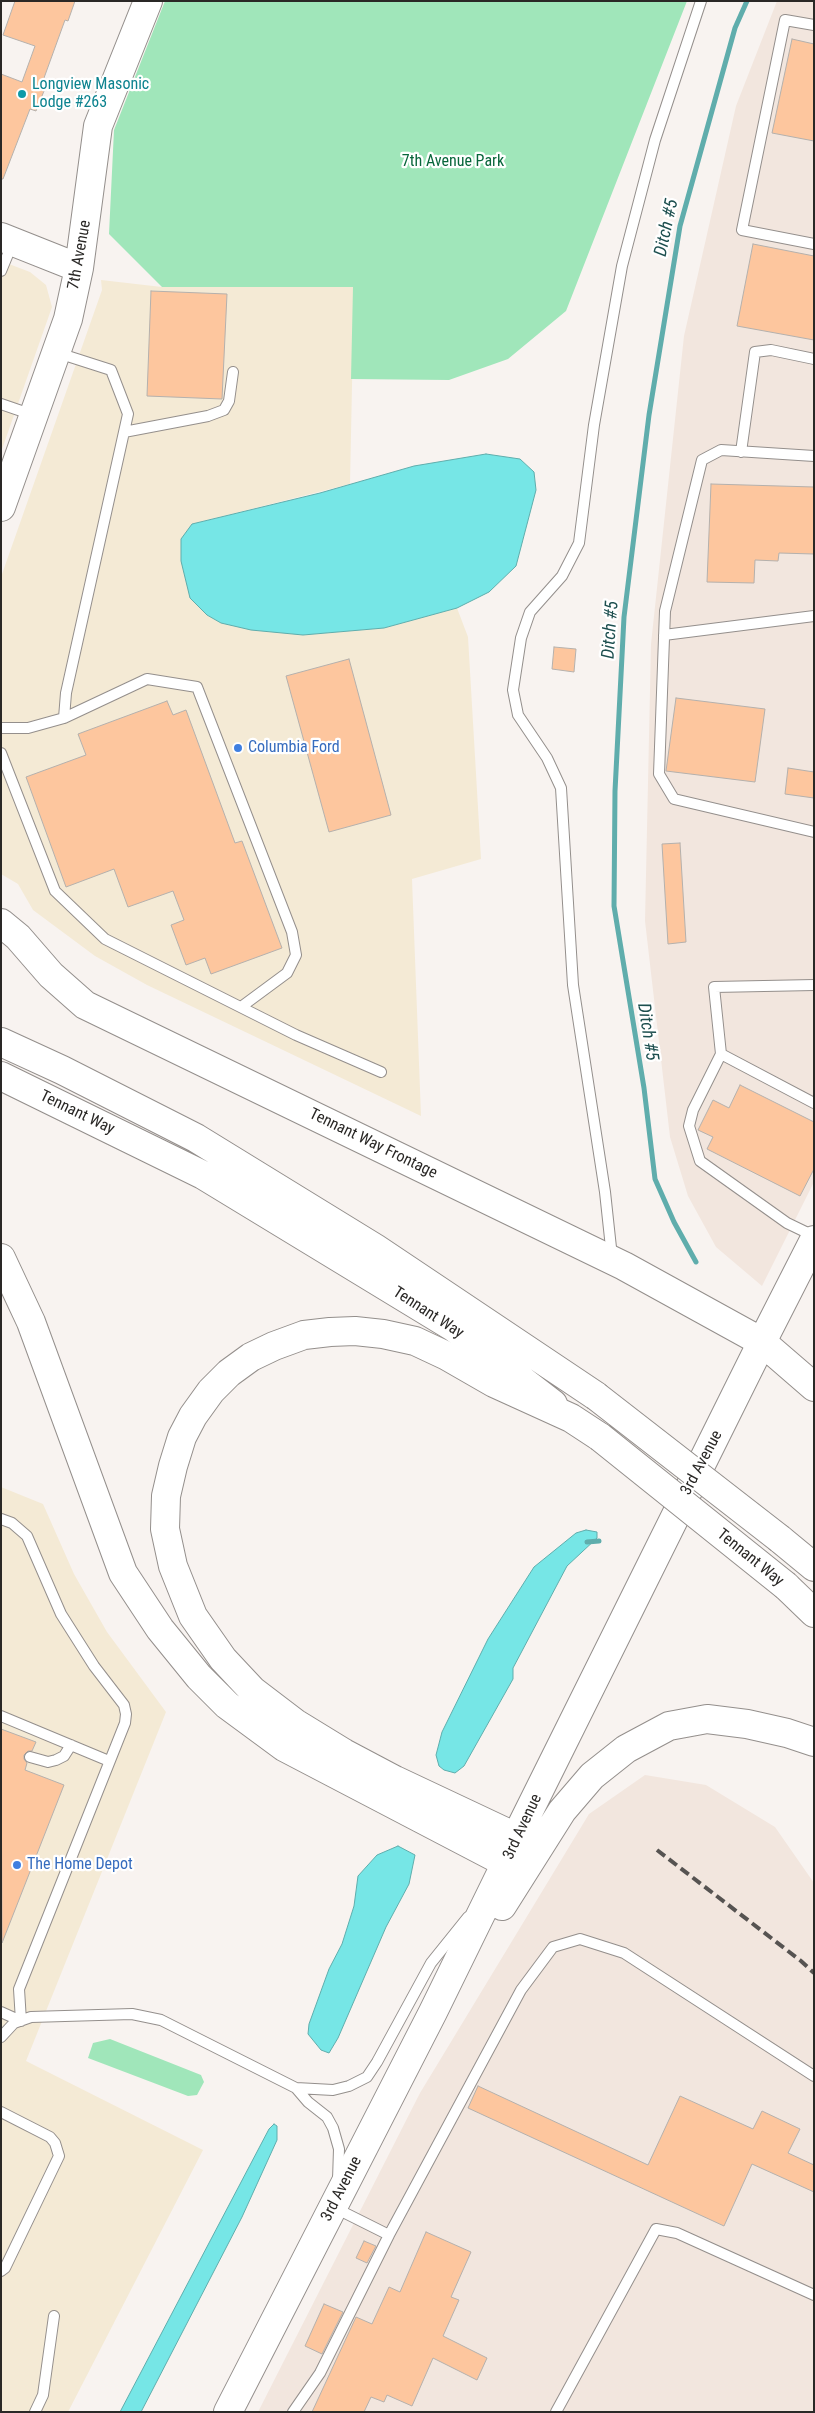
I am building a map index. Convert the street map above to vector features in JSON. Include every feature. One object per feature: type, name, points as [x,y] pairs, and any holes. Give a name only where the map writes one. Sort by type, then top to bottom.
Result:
[{"type":"main road","name":"7th Avenue","points":[[1,507],[68,319],[79,268],[98,126],[148,1]]},
{"type":"main road","points":[[7,240],[79,268]]},
{"type":"main road","name":"Tennant Way Frontage","points":[[1,923],[18,937],[51,975],[86,1005],[612,1260],[762,1342],[814,1387]]},
{"type":"main road","name":"Tennant Way","points":[[1,1042],[62,1070],[196,1138],[375,1248],[596,1396],[780,1538],[814,1567]]},
{"type":"main road","name":"Tennant Way","points":[[1,1076],[211,1180],[453,1327],[571,1418],[600,1437],[786,1586],[814,1613]]},
{"type":"main road","name":"3rd Avenue","points":[[228,2412],[433,2012],[506,1864],[516,1837],[814,1238]]},
{"type":"main road","points":[[1,1258],[31,1322],[123,1573],[160,1629],[199,1677],[227,1705],[284,1747],[506,1864]]},
{"type":"main road","points":[[516,1837],[395,1780],[344,1753],[295,1723],[253,1691],[223,1659],[193,1616],[173,1566],[164,1529],[166,1496],[182,1437],[193,1416],[211,1391],[251,1357],[304,1335],[355,1331],[383,1334],[414,1341],[447,1356],[494,1383],[571,1418]]},
{"type":"main road","points":[[433,2012],[562,1811],[592,1776],[626,1749],[669,1726],[707,1719],[747,1724],[787,1733],[814,1742]]},
{"type":"lane","points":[[612,1260],[605,1192],[573,985],[561,788],[548,758],[518,715],[513,690],[521,638],[530,612],[562,576],[579,542],[594,425],[622,266],[655,140],[701,1]]},
{"type":"lane","points":[[814,26],[786,20],[742,230],[814,244]]},
{"type":"lane","points":[[1,271],[7,240]]},
{"type":"lane","points":[[742,452],[755,352],[771,350],[814,359]]},
{"type":"lane","points":[[56,352],[112,370],[128,414],[66,692],[64,718]]},
{"type":"lane","points":[[124,432],[208,416],[224,410],[229,401],[233,372]]},
{"type":"lane","points":[[1,404],[34,415]]},
{"type":"lane","points":[[814,456],[721,450],[702,460],[665,611],[658,774],[674,799],[814,832]]},
{"type":"lane","points":[[664,635],[814,616]]},
{"type":"lane","points":[[1,728],[28,728],[64,718],[147,679],[197,687],[292,932],[296,955],[287,973],[241,1007]]},
{"type":"lane","points":[[1,753],[55,891],[105,939],[296,1035],[381,1072]]},
{"type":"lane","points":[[814,985],[714,987],[721,1054],[693,1110],[689,1126],[700,1161],[788,1223],[814,1238]]},
{"type":"lane","points":[[721,1054],[814,1103]]},
{"type":"lane","points":[[1,1518],[12,1523],[28,1536],[61,1614],[94,1666],[124,1705],[126,1714],[19,1989],[21,2020]]},
{"type":"lane","points":[[1,1716],[109,1761]]},
{"type":"lane","points":[[30,1757],[48,1762],[56,1760],[64,1756],[71,1745]]},
{"type":"lane","points":[[296,2088],[333,2090],[348,2086],[367,2077],[430,1963],[458,1927],[492,1892]]},
{"type":"lane","points":[[293,2412],[320,2373],[389,2235],[521,1990],[553,1947],[580,1939],[624,1953],[814,2076]]},
{"type":"lane","points":[[1,2012],[21,2020]]},
{"type":"lane","points":[[1,2037],[14,2023],[31,2017],[132,2014],[161,2020],[296,2088],[308,2102],[327,2117],[333,2128],[339,2149],[335,2203],[389,2235]]},
{"type":"lane","points":[[1,2112],[50,2138],[55,2143],[59,2156],[5,2268],[1,2271]]},
{"type":"lane","points":[[556,2412],[656,2229],[677,2233],[814,2295]]},
{"type":"lane","points":[[35,2412],[43,2395],[54,2316]]},
{"type":"shaded area","points":[[777,1],[814,1],[814,1182],[762,1286],[716,1247],[688,1196],[670,1137],[645,921],[651,644],[684,336],[736,106]]},
{"type":"shaded area","points":[[1,261],[30,272],[46,285],[52,307],[1,452]]},
{"type":"shaded area","name":"Columbia Ford","points":[[101,280],[162,287],[354,287],[350,484],[192,524],[190,598],[207,615],[221,623],[303,635],[384,628],[457,608],[468,637],[481,859],[412,879],[421,1116],[147,985],[95,956],[33,910],[18,884],[1,874],[1,577],[102,290]]},
{"type":"shaded area","points":[[1,1487],[43,1504],[74,1574],[107,1632],[166,1712],[26,2061],[203,2150],[68,2412],[1,2412]]},
{"type":"shaded area","points":[[645,1775],[706,1785],[775,1827],[814,1883],[814,2412],[258,2412],[420,2093],[589,1814]]},
{"type":"green space","name":"7th Avenue Park","points":[[165,1],[687,1],[566,311],[508,359],[449,380],[351,379],[353,287],[162,287],[109,234],[114,130]]},
{"type":"green space","points":[[110,2039],[201,2075],[204,2082],[197,2095],[188,2096],[88,2058],[93,2043]]},
{"type":"water","points":[[486,454],[520,459],[534,472],[536,490],[516,566],[489,592],[457,608],[384,628],[303,635],[251,630],[221,623],[207,615],[190,598],[181,561],[181,539],[192,524],[320,493],[414,466]]},
{"type":"water","points":[[586,1530],[597,1532],[597,1538],[567,1566],[513,1668],[513,1679],[464,1766],[455,1773],[444,1770],[439,1766],[436,1755],[442,1732],[488,1639],[534,1567],[576,1533]]},
{"type":"water","points":[[398,1846],[415,1855],[409,1884],[386,1927],[338,2038],[329,2053],[321,2050],[308,2034],[309,2024],[329,1969],[342,1944],[354,1906],[358,1876],[377,1855]]},
{"type":"water","points":[[274,2124],[277,2126],[277,2140],[242,2217],[141,2412],[120,2412],[269,2129]]},
{"type":"building","points":[[15,1],[75,1],[68,21],[65,20],[40,89],[44,91],[36,111],[30,109],[3,179],[1,179],[1,74],[22,82],[35,46],[3,35]]},
{"type":"building","points":[[792,39],[814,44],[814,141],[772,133]]},
{"type":"building","points":[[753,244],[814,256],[814,340],[737,326]]},
{"type":"building","points":[[151,291],[227,294],[222,399],[147,396]]},
{"type":"building","points":[[711,484],[814,487],[814,554],[779,553],[778,561],[755,560],[754,583],[707,582]]},
{"type":"building","points":[[554,647],[576,649],[574,672],[552,669]]},
{"type":"building","points":[[349,659],[391,815],[329,832],[286,676]]},
{"type":"building","points":[[676,698],[765,709],[755,782],[666,771]]},
{"type":"building","points":[[167,701],[173,715],[186,710],[235,843],[242,841],[282,948],[211,974],[205,958],[186,965],[171,925],[184,920],[173,891],[128,907],[114,869],[66,887],[26,777],[86,755],[78,734]]},
{"type":"building","points":[[788,768],[814,772],[814,798],[785,794]]},
{"type":"building","points":[[680,843],[686,942],[668,944],[662,844]]},
{"type":"building","points":[[740,1085],[814,1122],[814,1169],[800,1196],[707,1149],[713,1137],[698,1130],[713,1100],[729,1108]]},
{"type":"building","name":"The Home Depot","points":[[1,1729],[36,1742],[32,1751],[28,1751],[24,1755],[27,1763],[25,1770],[64,1785],[2,1943]]},
{"type":"building","points":[[478,2086],[648,2165],[680,2096],[753,2129],[762,2111],[800,2129],[788,2153],[814,2165],[814,2192],[752,2164],[724,2226],[468,2108]]},
{"type":"building","points":[[426,2232],[471,2252],[451,2297],[459,2300],[443,2336],[487,2358],[477,2380],[433,2358],[412,2406],[387,2395],[384,2402],[371,2397],[364,2412],[312,2412],[356,2317],[372,2324],[389,2287],[400,2292]]},
{"type":"building","points":[[364,2241],[376,2246],[367,2263],[356,2258]]},
{"type":"building","points":[[324,2304],[343,2312],[322,2354],[305,2346]]},
{"type":"waterway","name":"Ditch #5","points":[[696,1262],[674,1222],[655,1179],[644,1088],[614,906],[615,791],[624,617],[649,415],[680,226],[735,28],[747,1]]},
{"type":"waterway","points":[[587,1542],[599,1541]]},
{"type":"railway","points":[[657,1850],[814,1973]]},
{"type":"place","name":"Longview Masonic Lodge #263","points":[[22,94]]},
{"type":"place","name":"Columbia Ford","points":[[238,748]]},
{"type":"place","name":"The Home Depot","points":[[17,1865]]}]
